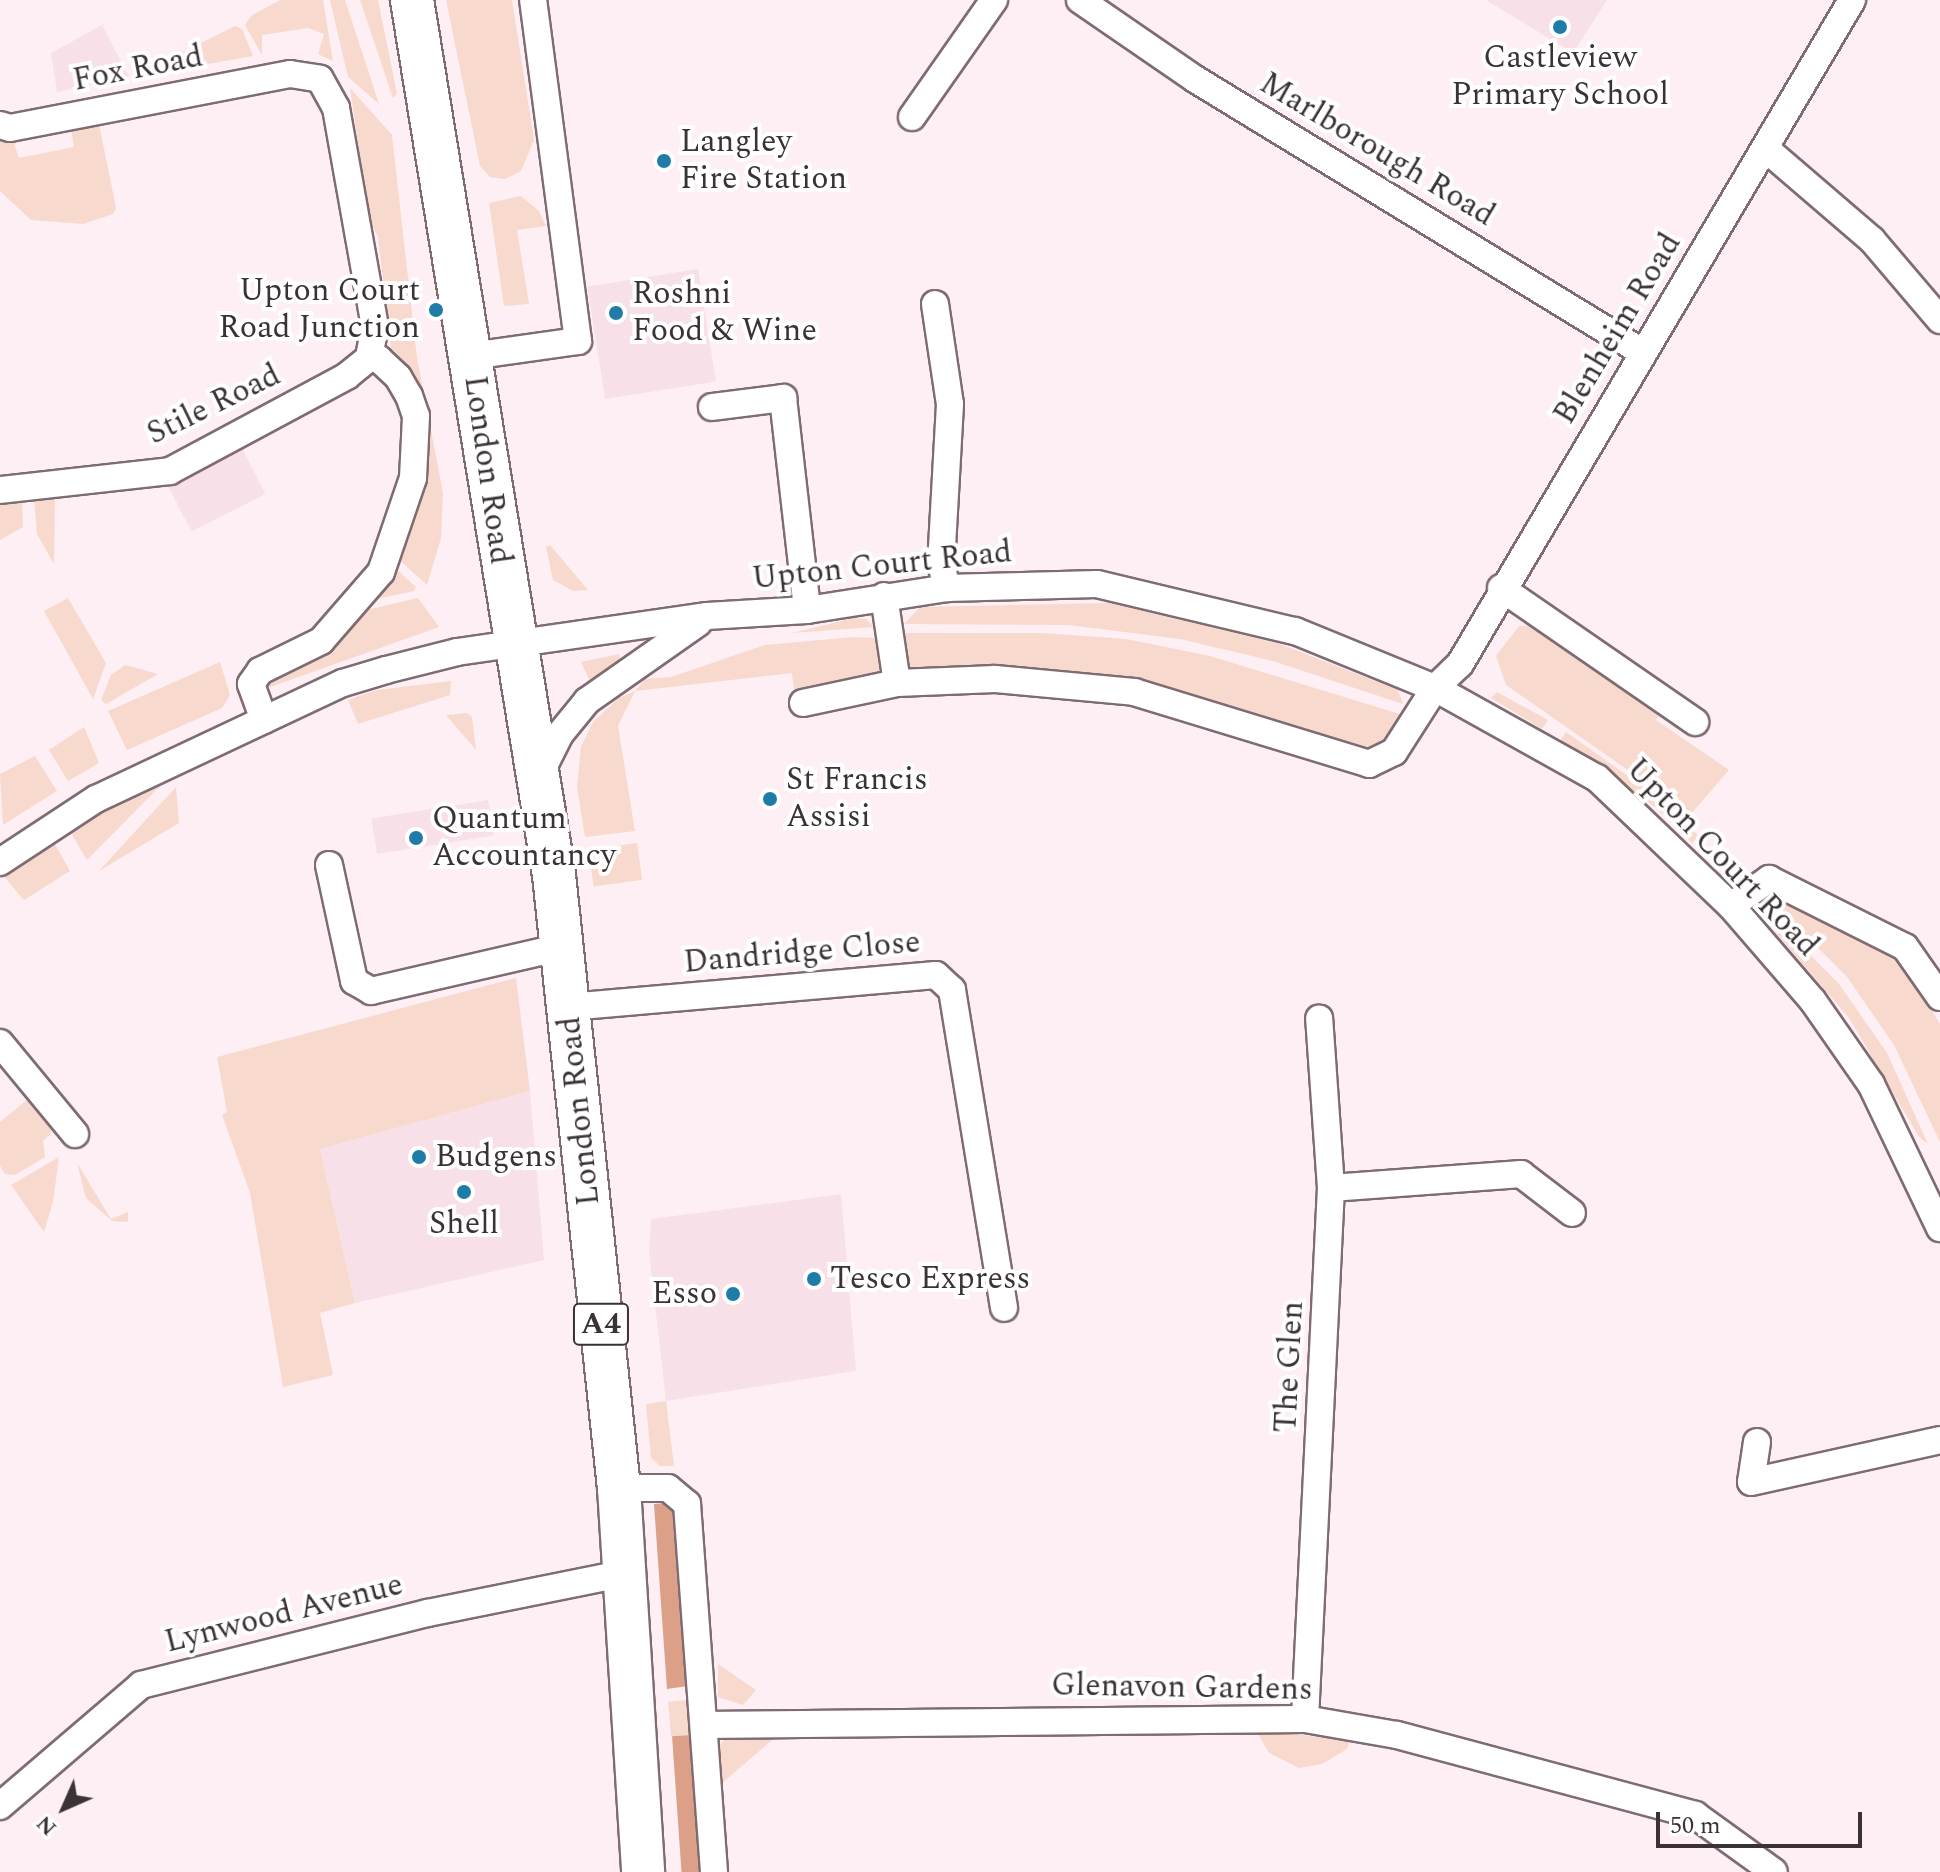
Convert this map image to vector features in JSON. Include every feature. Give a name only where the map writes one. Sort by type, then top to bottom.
[{"type":"main road","name":"London Road","points":[[412,0],[538,777],[562,947],[627,1573],[643,1872]]},
{"type":"street","name":"London Road","points":[[471,356],[578,341],[533,0]]},
{"type":"street","points":[[912,117],[994,0]]},
{"type":"street","name":"Marlborough Road","points":[[1080,0],[1195,79],[1642,352]]},
{"type":"street","name":"Blenheim Road","points":[[1435,688],[1460,664],[1501,588],[1852,0]]},
{"type":"street","name":"Fox Road","points":[[0,125],[10,128],[290,74],[320,79],[336,108],[375,326],[369,358]]},
{"type":"street","points":[[1765,148],[1872,240],[1940,320]]},
{"type":"street","points":[[935,304],[950,404],[941,563],[947,588]]},
{"type":"street","points":[[264,720],[251,684],[260,671],[321,641],[381,572],[413,478],[416,416],[409,396],[398,377],[379,359],[369,358]]},
{"type":"street","name":"Stile Road","points":[[0,490],[170,471],[347,376],[369,358]]},
{"type":"street","points":[[712,407],[783,398],[807,610]]},
{"type":"street","name":"Upton Court Road","points":[[0,862],[96,799],[264,720],[386,670],[514,643],[707,616],[807,610],[947,588],[1097,584],[1295,631],[1435,688],[1597,778],[1731,906],[1813,1001],[1871,1084],[1930,1180],[1940,1228]]},
{"type":"street","points":[[1501,588],[1695,722]]},
{"type":"street","points":[[884,596],[897,683]]},
{"type":"street","points":[[538,777],[560,734],[587,701],[707,616]]},
{"type":"street","points":[[803,703],[897,683],[995,679],[1134,692],[1369,764],[1394,752],[1435,688]]},
{"type":"street","points":[[329,865],[354,981],[371,991],[562,947]]},
{"type":"street","points":[[1731,906],[1769,879],[1905,947],[1940,997]]},
{"type":"street","name":"Dandridge Close","points":[[569,1007],[936,975],[952,990],[1004,1308]]},
{"type":"street","name":"The Glen","points":[[1305,1719],[1331,1188],[1319,1018]]},
{"type":"street","points":[[0,1043],[75,1134]]},
{"type":"street","points":[[1331,1188],[1521,1174],[1572,1213]]},
{"type":"street","points":[[1757,1442],[1751,1482],[1940,1440]]},
{"type":"street","points":[[619,1488],[668,1488],[687,1504],[714,1872]]},
{"type":"street","name":"Lynwood Avenue","points":[[0,1806],[141,1685],[428,1613],[627,1573]]},
{"type":"street","name":"Glenavon Gardens","points":[[704,1725],[1305,1719],[1397,1735],[1695,1815],[1774,1872]]},
{"type":"shaded area","points":[[280,0],[323,0],[333,61],[318,54],[324,34],[308,28],[262,35],[262,55],[245,25],[251,16]]},
{"type":"shaded area","points":[[330,0],[345,0],[379,104],[348,77]]},
{"type":"shaded area","points":[[360,0],[378,0],[397,94],[393,98]]},
{"type":"shaded area","points":[[446,0],[512,0],[534,140],[521,171],[505,179],[490,177],[480,166]]},
{"type":"shaded area","name":"Castleview Primary School","points":[[1486,0],[1607,0],[1573,53]]},
{"type":"shaded area","points":[[102,25],[129,77],[57,92],[51,53]]},
{"type":"shaded area","points":[[235,26],[242,29],[253,56],[151,74],[149,69]]},
{"type":"shaded area","points":[[350,88],[392,135],[417,358],[443,493],[441,538],[427,585],[393,554],[417,470],[393,364],[378,237],[369,218]]},
{"type":"shaded area","points":[[99,124],[116,208],[113,214],[83,224],[31,220],[0,191],[0,140],[13,140],[19,158],[74,147],[71,129]]},
{"type":"shaded area","points":[[521,196],[539,211],[546,226],[517,230],[529,304],[504,306],[489,203]]},
{"type":"shaded area","points":[[698,269],[716,382],[605,399],[587,287]]},
{"type":"shaded area","points":[[240,444],[265,494],[191,532],[166,482]]},
{"type":"shaded area","points":[[39,495],[55,498],[54,564],[37,534],[34,498]]},
{"type":"shaded area","points":[[22,501],[23,527],[0,540],[0,506]]},
{"type":"shaded area","points":[[550,545],[588,590],[573,591],[553,580],[546,547]]},
{"type":"shaded area","points":[[386,560],[416,587],[414,591],[358,603]]},
{"type":"shaded area","points":[[68,598],[106,663],[93,699],[44,611]]},
{"type":"shaded area","points":[[418,598],[439,627],[262,690],[261,666],[350,614]]},
{"type":"shaded area","points":[[1109,603],[1280,644],[1398,690],[1403,704],[1273,661],[1180,639],[1069,625],[904,624],[920,607]]},
{"type":"shaded area","points":[[854,618],[866,619],[874,627],[792,633]]},
{"type":"shaded area","points":[[1540,625],[1662,708],[1656,720],[1729,770],[1691,814],[1506,685],[1496,656],[1519,626]]},
{"type":"shaded area","points":[[900,633],[1043,633],[1126,639],[1210,656],[1403,715],[1400,730],[1378,746],[1360,749],[1270,722],[914,673],[905,665]]},
{"type":"shaded area","points":[[876,638],[881,674],[795,698],[792,673],[635,691],[645,679],[671,677],[765,645]]},
{"type":"shaded area","points":[[619,654],[621,661],[590,681],[581,662]]},
{"type":"shaded area","points":[[220,662],[230,695],[222,708],[127,750],[108,711]]},
{"type":"shaded area","points":[[125,665],[158,674],[106,704],[101,700],[111,675]]},
{"type":"shaded area","points":[[451,681],[450,695],[358,724],[348,700],[377,690]]},
{"type":"shaded area","points":[[635,691],[618,726],[635,831],[585,837],[577,787],[581,747],[593,722],[619,698]]},
{"type":"shaded area","points":[[1497,692],[1548,720],[1542,729],[1491,698]]},
{"type":"shaded area","points":[[467,713],[472,717],[476,750],[446,715]]},
{"type":"shaded area","points":[[84,727],[99,763],[68,781],[49,750]]},
{"type":"shaded area","points":[[1566,732],[1649,791],[1699,836],[1692,843],[1655,807],[1561,740]]},
{"type":"shaded area","points":[[35,756],[57,791],[3,825],[0,774]]},
{"type":"shaded area","points":[[150,778],[159,787],[87,860],[65,823]]},
{"type":"shaded area","points":[[176,787],[179,823],[99,871]]},
{"type":"shaded area","points":[[488,800],[494,836],[377,854],[371,818]]},
{"type":"shaded area","points":[[51,837],[70,871],[24,900],[0,872]]},
{"type":"shaded area","points":[[637,843],[642,880],[594,886],[588,850]]},
{"type":"shaded area","points":[[1780,889],[1878,943],[1902,962],[1940,1024],[1940,1142],[1894,1045],[1847,977],[1768,897]]},
{"type":"shaded area","points":[[1759,903],[1839,984],[1887,1053],[1928,1144],[1919,1137],[1849,1018],[1761,915]]},
{"type":"shaded area","points":[[516,978],[530,1091],[320,1149],[355,1303],[320,1313],[333,1375],[283,1387],[250,1193],[222,1115],[227,1112],[217,1057]]},
{"type":"shaded area","points":[[530,1091],[544,1260],[355,1303],[320,1149]]},
{"type":"shaded area","points":[[33,1095],[52,1132],[43,1141],[45,1157],[15,1175],[5,1174],[0,1166],[0,1122]]},
{"type":"shaded area","points":[[59,1157],[53,1202],[44,1232],[11,1185]]},
{"type":"shaded area","points":[[77,1163],[111,1219],[128,1212],[128,1222],[112,1221],[86,1198]]},
{"type":"shaded area","points":[[841,1194],[856,1371],[666,1401],[649,1251],[651,1219]]},
{"type":"shaded area","points":[[666,1401],[674,1466],[660,1466],[651,1458],[646,1404]]},
{"type":"shaded area","points":[[666,1503],[677,1519],[688,1686],[667,1689],[654,1504]]},
{"type":"shaded area","points":[[718,1664],[756,1690],[743,1705],[718,1697]]},
{"type":"shaded area","points":[[688,1700],[691,1735],[671,1737],[668,1702]]},
{"type":"shaded area","points":[[1255,1729],[1350,1741],[1347,1749],[1322,1764],[1299,1768],[1269,1753]]},
{"type":"shaded area","points":[[732,1731],[778,1735],[721,1784],[718,1747]]},
{"type":"shaded area","points":[[691,1735],[701,1872],[682,1872],[672,1736]]},
{"type":"place","name":"Castleview Primary School","points":[[1560,27]]},
{"type":"place","name":"Langley Fire Station","points":[[664,161]]},
{"type":"place","name":"Upton Court Road Junction","points":[[436,310]]},
{"type":"place","name":"Roshni Food & Wine","points":[[616,313]]},
{"type":"place","name":"St Francis Assisi","points":[[770,799]]},
{"type":"place","name":"Quantum Accountancy","points":[[416,838]]},
{"type":"place","name":"Budgens","points":[[419,1157]]},
{"type":"place","name":"Shell","points":[[464,1192]]},
{"type":"place","name":"Tesco Express","points":[[814,1279]]},
{"type":"place","name":"Esso","points":[[733,1294]]}]
